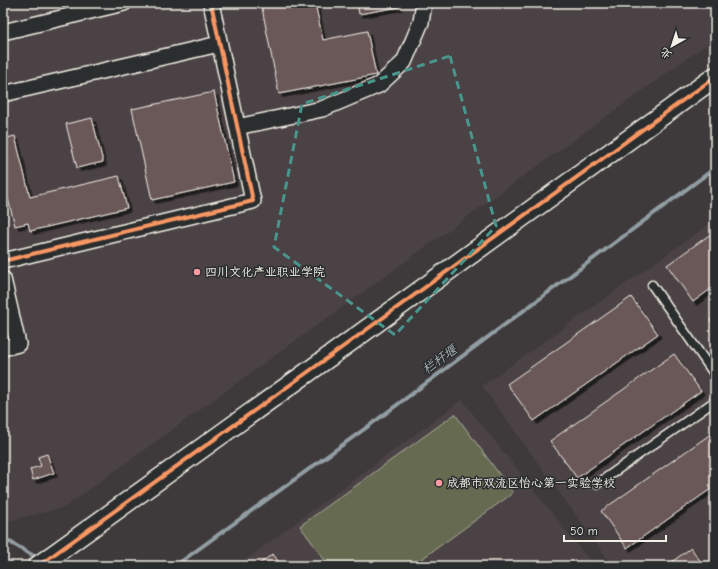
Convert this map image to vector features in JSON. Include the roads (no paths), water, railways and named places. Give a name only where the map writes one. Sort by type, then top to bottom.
[{"type":"street","points":[[3,32],[124,3]]},
{"type":"street","points":[[3,260],[253,201],[211,3]]},
{"type":"street","points":[[237,127],[322,109],[379,85],[404,62],[421,22],[424,3]]},
{"type":"street","points":[[3,94],[220,44]]},
{"type":"street","points":[[38,566],[715,78]]},
{"type":"street","points":[[3,279],[18,344],[3,348]]},
{"type":"lane","points":[[652,286],[715,375]]},
{"type":"lane","points":[[597,484],[715,401]]},
{"type":"waterway","name":"栏杆堰","points":[[175,566],[370,425],[715,168]]},
{"type":"waterway","name":"栏杆堰","points":[[3,538],[39,559]]},
{"type":"place","name":"四川文化产业职业学院","points":[[197,272]]},
{"type":"place","name":"成都市双流区怡心第一实验学校","points":[[439,483]]}]
